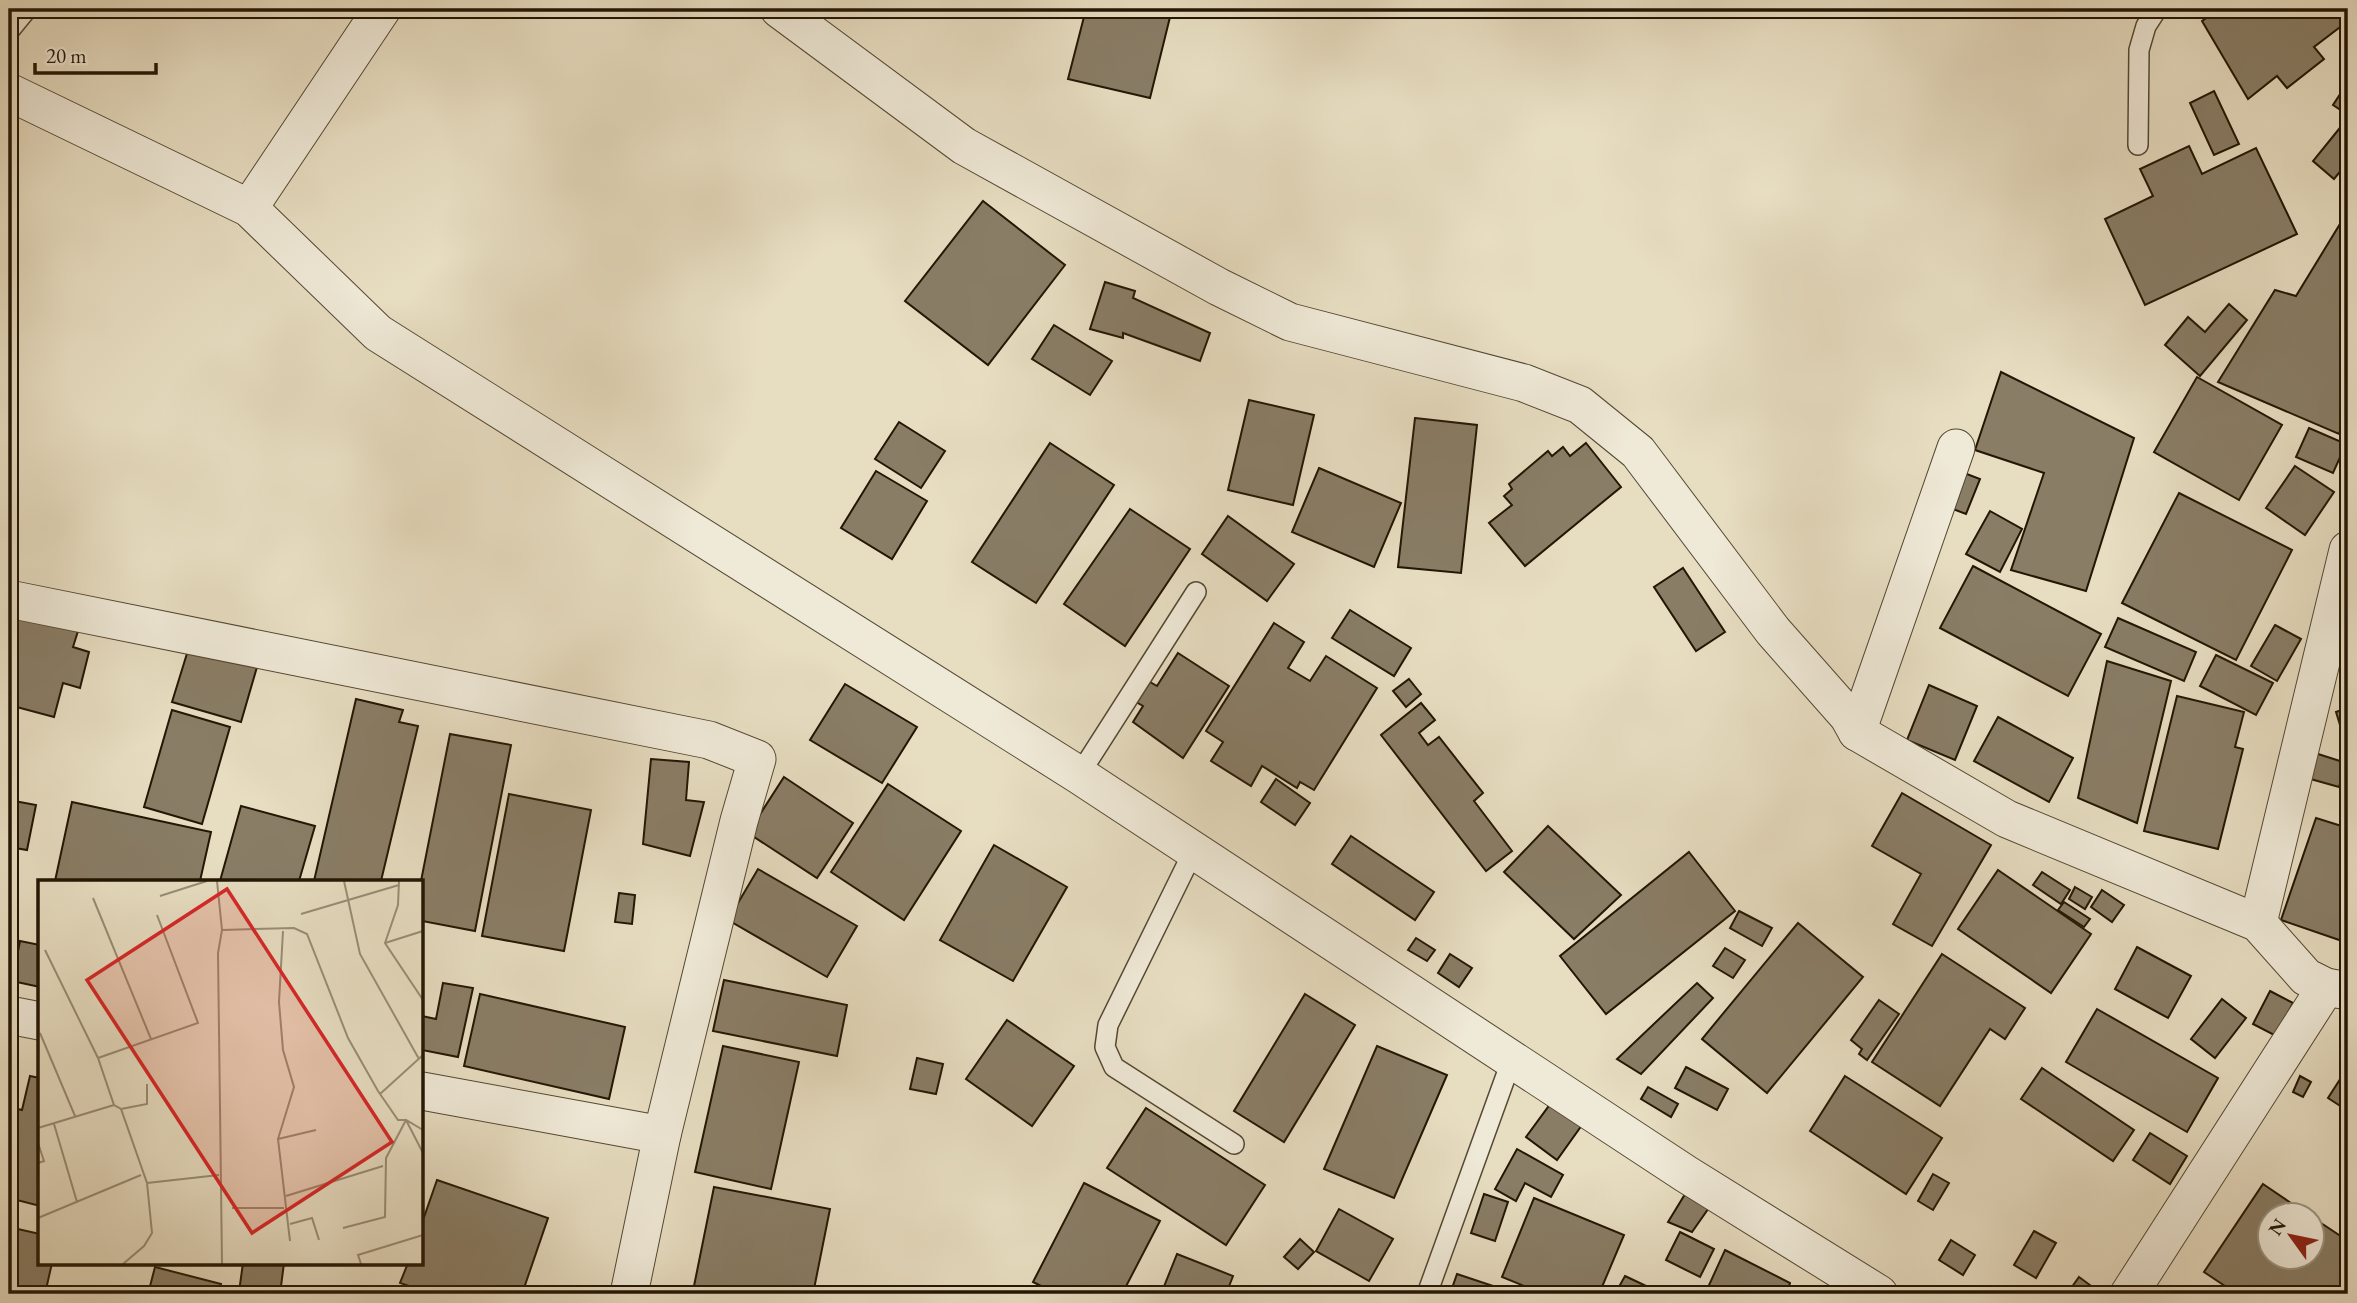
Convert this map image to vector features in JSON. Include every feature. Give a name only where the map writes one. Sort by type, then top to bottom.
[{"type":"street","points":[[249,208],[382,9]]},
{"type":"street","points":[[779,9],[964,146],[1207,280],[1290,322],[1524,383],[1580,405],[1638,452],[1773,631],[1848,716],[1857,732],[2007,819],[2258,923],[2306,977],[2337,989],[2129,1294]]},
{"type":"street","points":[[9,92],[249,208],[378,333],[1079,775],[1686,1174],[1835,1283],[1879,1294]]},
{"type":"street","points":[[1857,732],[1956,449]]},
{"type":"street","points":[[2258,923],[2348,550]]},
{"type":"street","points":[[9,599],[709,740],[757,759],[739,821],[663,1135],[629,1294]]},
{"type":"street","points":[[9,1015],[38,1021]]},
{"type":"street","points":[[424,1091],[663,1135]]},
{"type":"lane","points":[[9,31],[27,9]]},
{"type":"lane","points":[[2138,145],[2140,50],[2146,26],[2157,9]]},
{"type":"lane","points":[[1079,775],[1196,592]]},
{"type":"lane","points":[[1194,852],[1108,1025],[1105,1047],[1114,1067],[1234,1144]]},
{"type":"lane","points":[[1427,1294],[1512,1059]]},
{"type":"building","points":[[1086,9],[1172,9],[1150,98],[1068,79]]},
{"type":"building","points":[[2219,9],[2344,9],[2348,13],[2348,21],[2314,47],[2324,59],[2287,88],[2277,76],[2248,99],[2202,21]]},
{"type":"building","points":[[2348,82],[2348,115],[2333,105]]},
{"type":"building","points":[[2214,91],[2239,144],[2214,155],[2190,103]]},
{"type":"building","points":[[2339,129],[2348,136],[2348,162],[2334,179],[2313,161]]},
{"type":"building","points":[[2189,146],[2202,174],[2256,148],[2297,234],[2145,305],[2105,219],[2153,196],[2140,169]]},
{"type":"building","points":[[983,201],[1065,265],[988,365],[905,301]]},
{"type":"building","points":[[2340,224],[2348,226],[2348,406],[2339,434],[2218,382],[2275,290],[2296,296]]},
{"type":"building","points":[[1105,282],[1135,291],[1133,298],[1210,333],[1200,361],[1123,333],[1123,338],[1090,329]]},
{"type":"building","points":[[2229,304],[2247,320],[2200,376],[2165,345],[2188,317],[2205,332]]},
{"type":"building","points":[[1054,325],[1112,361],[1090,395],[1032,359]]},
{"type":"building","points":[[2001,372],[2134,438],[2086,591],[2011,570],[2044,473],[1975,450]]},
{"type":"building","points":[[2197,377],[2282,425],[2239,500],[2154,452]]},
{"type":"building","points":[[1249,400],[1314,415],[1293,505],[1228,490]]},
{"type":"building","points":[[1415,418],[1477,425],[1461,573],[1398,567]]},
{"type":"building","points":[[899,422],[945,451],[921,488],[875,459]]},
{"type":"building","points":[[2309,428],[2346,444],[2333,473],[2296,457]]},
{"type":"building","points":[[1050,443],[1114,485],[1036,603],[972,562]]},
{"type":"building","points":[[1586,443],[1621,487],[1525,566],[1489,523],[1512,505],[1504,496],[1512,489],[1509,484],[1548,451],[1552,456],[1563,447],[1570,456]]},
{"type":"building","points":[[2295,466],[2334,492],[2305,535],[2266,508]]},
{"type":"building","points":[[1319,468],[1401,503],[1374,567],[1292,532]]},
{"type":"building","points":[[876,471],[927,501],[892,559],[841,528]]},
{"type":"building","points":[[1959,471],[1980,479],[1966,514],[1945,506]]},
{"type":"building","points":[[2179,493],[2292,550],[2236,660],[2122,603]]},
{"type":"building","points":[[1130,509],[1190,549],[1125,646],[1064,604]]},
{"type":"building","points":[[1990,511],[2022,529],[2000,572],[1966,554]]},
{"type":"building","points":[[1228,516],[1294,564],[1267,601],[1202,554]]},
{"type":"building","points":[[1973,566],[2101,634],[2068,696],[1940,628]]},
{"type":"building","points":[[1683,568],[1725,632],[1696,651],[1654,587]]},
{"type":"building","points":[[1350,610],[1411,648],[1394,676],[1332,638]]},
{"type":"building","points":[[9,612],[78,631],[73,647],[89,652],[80,688],[63,683],[54,717],[9,705]]},
{"type":"building","points":[[2118,618],[2196,652],[2184,681],[2105,647]]},
{"type":"building","points":[[1274,623],[1304,642],[1288,668],[1310,681],[1326,656],[1377,688],[1314,790],[1300,782],[1297,788],[1262,766],[1251,786],[1211,761],[1223,742],[1206,731]]},
{"type":"building","points":[[2275,625],[2301,639],[2277,681],[2251,666]]},
{"type":"building","points":[[189,647],[257,667],[241,722],[172,702]]},
{"type":"building","points":[[1178,653],[1229,686],[1183,758],[1133,722],[1143,706],[1136,702],[1150,682],[1157,686]]},
{"type":"building","points":[[2216,655],[2273,683],[2256,715],[2200,686]]},
{"type":"building","points":[[2107,661],[2171,681],[2137,823],[2078,798]]},
{"type":"building","points":[[1409,679],[1421,694],[1406,707],[1393,691]]},
{"type":"building","points":[[845,684],[917,727],[882,783],[810,740]]},
{"type":"building","points":[[1929,685],[1977,706],[1955,760],[1907,740]]},
{"type":"building","points":[[2177,696],[2244,712],[2235,747],[2243,749],[2218,849],[2144,831]]},
{"type":"building","points":[[356,699],[403,710],[399,722],[418,726],[381,880],[314,880]]},
{"type":"building","points":[[1421,703],[1435,720],[1419,733],[1428,745],[1439,737],[1483,793],[1474,801],[1512,851],[1486,871],[1381,735]]},
{"type":"building","points":[[2348,708],[2348,751],[2336,712]]},
{"type":"building","points":[[172,710],[230,727],[202,824],[144,807]]},
{"type":"building","points":[[1998,717],[2073,758],[2049,802],[1974,761]]},
{"type":"building","points":[[450,734],[511,745],[475,931],[424,921],[424,880],[421,880]]},
{"type":"building","points":[[2315,753],[2346,763],[2339,787],[2307,778]]},
{"type":"building","points":[[651,759],[689,762],[686,800],[704,802],[690,856],[643,844]]},
{"type":"building","points":[[784,777],[853,823],[817,878],[748,833]]},
{"type":"building","points":[[1276,779],[1310,803],[1295,825],[1261,802]]},
{"type":"building","points":[[888,784],[961,831],[904,920],[831,872]]},
{"type":"building","points":[[1902,793],[1991,845],[1932,946],[1893,924],[1921,874],[1872,846]]},
{"type":"building","points":[[509,794],[591,810],[564,951],[482,936]]},
{"type":"building","points":[[9,800],[36,805],[27,850],[9,847]]},
{"type":"building","points":[[72,802],[211,832],[200,880],[55,880]]},
{"type":"building","points":[[241,806],[315,826],[299,880],[220,880]]},
{"type":"building","points":[[2316,818],[2348,828],[2348,943],[2281,920]]},
{"type":"building","points":[[1548,826],[1621,895],[1574,939],[1504,872]]},
{"type":"building","points":[[1351,836],[1434,892],[1415,920],[1332,864]]},
{"type":"building","points":[[994,845],[1067,887],[1013,981],[940,940]]},
{"type":"building","points":[[1689,852],[1735,911],[1606,1014],[1560,956]]},
{"type":"building","points":[[758,869],[857,926],[827,977],[728,920]]},
{"type":"building","points":[[1998,870],[2091,934],[2051,993],[1958,929]]},
{"type":"building","points":[[2042,872],[2070,890],[2061,904],[2033,885]]},
{"type":"building","points":[[2075,887],[2092,897],[2085,909],[2069,899]]},
{"type":"building","points":[[2102,890],[2124,905],[2112,922],[2091,907]]},
{"type":"building","points":[[619,893],[635,895],[632,924],[615,922]]},
{"type":"building","points":[[2064,902],[2090,919],[2084,927],[2058,910]]},
{"type":"building","points":[[1739,911],[1772,928],[1762,946],[1730,928]]},
{"type":"building","points":[[1798,923],[1863,977],[1767,1093],[1702,1039]]},
{"type":"building","points":[[1416,938],[1435,950],[1427,961],[1408,950]]},
{"type":"building","points":[[20,941],[38,945],[38,987],[12,981]]},
{"type":"building","points":[[2137,947],[2191,976],[2168,1018],[2115,989]]},
{"type":"building","points":[[1725,948],[1745,960],[1733,978],[1713,966]]},
{"type":"building","points":[[1450,954],[1472,968],[1459,987],[1438,973]]},
{"type":"building","points":[[1942,954],[2025,1008],[2005,1039],[1990,1029],[1940,1106],[1872,1062]]},
{"type":"building","points":[[724,980],[847,1005],[837,1056],[713,1031]]},
{"type":"building","points":[[443,983],[473,988],[458,1057],[424,1050],[424,1016],[436,1019]]},
{"type":"building","points":[[1697,983],[1713,998],[1641,1074],[1617,1059]]},
{"type":"building","points":[[2270,991],[2293,1003],[2276,1036],[2253,1024]]},
{"type":"building","points":[[480,994],[625,1027],[609,1099],[464,1066]]},
{"type":"building","points":[[1305,994],[1355,1025],[1284,1142],[1234,1111]]},
{"type":"building","points":[[2222,999],[2246,1018],[2215,1058],[2191,1039]]},
{"type":"building","points":[[1879,1000],[1899,1014],[1867,1060],[1859,1054],[1862,1049],[1851,1040]]},
{"type":"building","points":[[2097,1009],[2218,1078],[2187,1132],[2066,1062]]},
{"type":"building","points":[[1007,1020],[1074,1066],[1032,1126],[966,1079]]},
{"type":"building","points":[[723,1046],[799,1062],[771,1189],[695,1172]]},
{"type":"building","points":[[1377,1046],[1447,1075],[1394,1198],[1324,1169]]},
{"type":"building","points":[[917,1058],[943,1064],[936,1094],[910,1089]]},
{"type":"building","points":[[1686,1067],[1728,1089],[1717,1110],[1675,1088]]},
{"type":"building","points":[[2348,1067],[2348,1111],[2328,1098]]},
{"type":"building","points":[[2042,1068],[2134,1130],[2113,1161],[2021,1099]]},
{"type":"building","points":[[30,1076],[38,1078],[38,1205],[9,1198],[9,1107],[22,1110]]},
{"type":"building","points":[[1845,1076],[1942,1138],[1906,1194],[1810,1131]]},
{"type":"building","points":[[2300,1076],[2311,1082],[2303,1097],[2293,1092]]},
{"type":"building","points":[[1648,1087],[1678,1104],[1671,1117],[1641,1099]]},
{"type":"building","points":[[1551,1103],[1582,1125],[1557,1160],[1526,1137]]},
{"type":"building","points":[[1146,1108],[1265,1185],[1226,1245],[1107,1168]]},
{"type":"building","points":[[2150,1133],[2187,1156],[2170,1184],[2133,1160]]},
{"type":"building","points":[[1517,1149],[1563,1175],[1551,1197],[1525,1183],[1516,1201],[1495,1189]]},
{"type":"building","points":[[1933,1174],[1949,1183],[1933,1210],[1918,1201]]},
{"type":"building","points":[[437,1180],[548,1218],[522,1294],[433,1294],[400,1283],[408,1264],[424,1264],[424,1217]]},
{"type":"building","points":[[1084,1183],[1160,1221],[1122,1294],[1057,1294],[1033,1282]]},
{"type":"building","points":[[2263,1184],[2289,1202],[2256,1202],[2256,1272],[2326,1272],[2326,1226],[2348,1241],[2348,1294],[2237,1294],[2204,1272]]},
{"type":"building","points":[[1690,1186],[1713,1202],[1692,1232],[1668,1222]]},
{"type":"building","points":[[714,1187],[830,1209],[813,1294],[709,1294],[693,1291]]},
{"type":"building","points":[[1484,1194],[1508,1202],[1495,1241],[1471,1233]]},
{"type":"building","points":[[1534,1198],[1624,1235],[1599,1294],[1544,1294],[1502,1277]]},
{"type":"building","points":[[1339,1209],[1393,1239],[1369,1281],[1316,1251]]},
{"type":"building","points":[[9,1227],[38,1234],[38,1264],[52,1264],[45,1294],[9,1294]]},
{"type":"building","points":[[2034,1231],[2056,1243],[2036,1278],[2014,1265]]},
{"type":"building","points":[[1680,1232],[1714,1249],[1700,1277],[1666,1260]]},
{"type":"building","points":[[1300,1239],[1314,1252],[1298,1269],[1284,1257]]},
{"type":"building","points":[[1951,1240],[1975,1255],[1963,1275],[1939,1260]]},
{"type":"building","points":[[1725,1250],[1790,1283],[1787,1294],[1705,1294]]},
{"type":"building","points":[[1177,1254],[1233,1276],[1226,1294],[1161,1294]]},
{"type":"building","points":[[243,1264],[284,1264],[280,1294],[239,1292]]},
{"type":"building","points":[[155,1267],[221,1284],[218,1294],[148,1294]]},
{"type":"building","points":[[1457,1274],[1517,1294],[1450,1294]]},
{"type":"building","points":[[1625,1276],[1663,1294],[1615,1294]]},
{"type":"building","points":[[2079,1277],[2102,1294],[2067,1294]]}]
